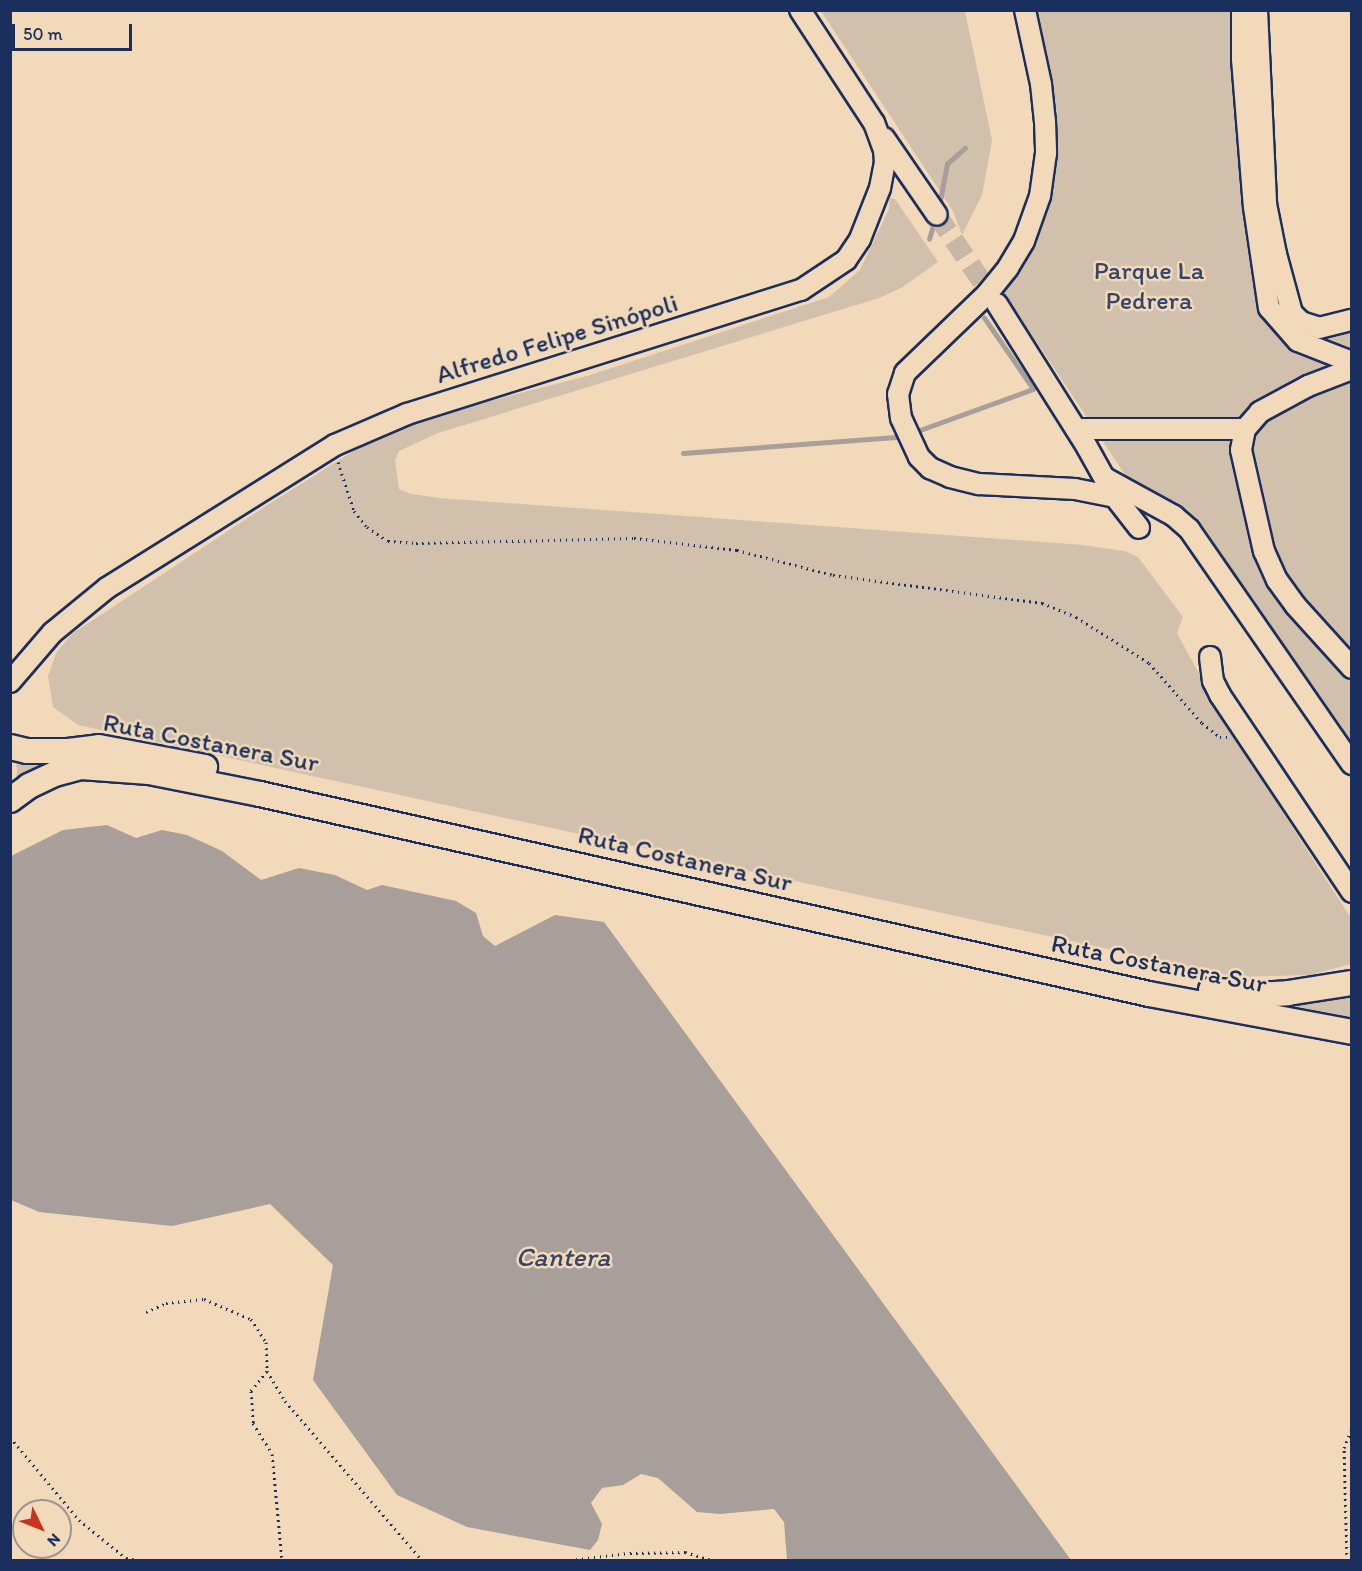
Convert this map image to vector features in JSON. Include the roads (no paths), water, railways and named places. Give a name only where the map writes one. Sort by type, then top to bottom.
[{"type":"main road","name":"Ruta Costanera Sur","points":[[10,747],[27,751],[68,751],[99,747],[162,757],[1212,990],[1254,995],[1288,993],[1352,983]]},
{"type":"main road","name":"Ruta Costanera Sur","points":[[10,800],[29,786],[56,774],[81,767],[149,772],[272,796],[1149,994],[1352,1032]]},
{"type":"street","name":"Alfredo Felipe Sinópoli","points":[[52,633],[107,588],[335,446],[407,414],[801,290],[816,283],[846,260],[860,239],[880,188],[885,163],[884,150],[874,123],[800,10]]},
{"type":"street","points":[[1025,10],[1041,84],[1045,121],[1046,153],[1040,196],[1024,241],[1008,268],[988,293],[905,373],[898,394],[901,418],[919,457],[930,468],[950,477],[979,484],[1075,489],[1115,497]]},
{"type":"street","points":[[1242,10],[1242,59],[1254,207],[1269,308],[1298,341],[1352,362]]},
{"type":"street","points":[[1257,10],[1266,204],[1276,254],[1292,313],[1301,322],[1319,328],[1352,321]]},
{"type":"street","points":[[874,123],[937,215]]},
{"type":"street","points":[[997,304],[1106,478],[1115,497],[1139,528]]},
{"type":"street","points":[[1352,369],[1308,386],[1260,412],[1245,429],[1242,450],[1264,551],[1277,580],[1295,605],[1352,668]]},
{"type":"street","points":[[1076,429],[1245,429]]},
{"type":"street","points":[[1106,478],[1164,510],[1189,529],[1352,764]]},
{"type":"street","points":[[10,682],[52,633]]},
{"type":"street","points":[[10,695],[52,633]]},
{"type":"street","points":[[1210,657],[1213,681],[1220,696],[1352,892]]},
{"type":"water","name":"Cantera","points":[[107,825],[136,838],[162,830],[187,835],[222,851],[261,880],[299,868],[335,875],[367,890],[382,885],[456,901],[476,913],[483,936],[495,946],[555,915],[604,922],[1071,1560],[787,1560],[784,1522],[774,1509],[720,1514],[697,1512],[658,1478],[641,1474],[623,1485],[602,1488],[591,1503],[602,1524],[598,1540],[590,1550],[467,1527],[397,1495],[313,1380],[333,1265],[270,1204],[172,1226],[39,1212],[11,1200],[11,856],[63,830]]},
{"type":"waterway","points":[[939,206],[947,164],[965,148]]},
{"type":"waterway","points":[[929,239],[935,219]]},
{"type":"waterway","points":[[920,430],[1033,389],[984,318]]},
{"type":"waterway","points":[[683,453],[895,437]]},
{"type":"tunnel","points":[[937,215],[997,304]]},
{"type":"park label","name":"Parque La Pedrera","points":[[1149,286]]}]
